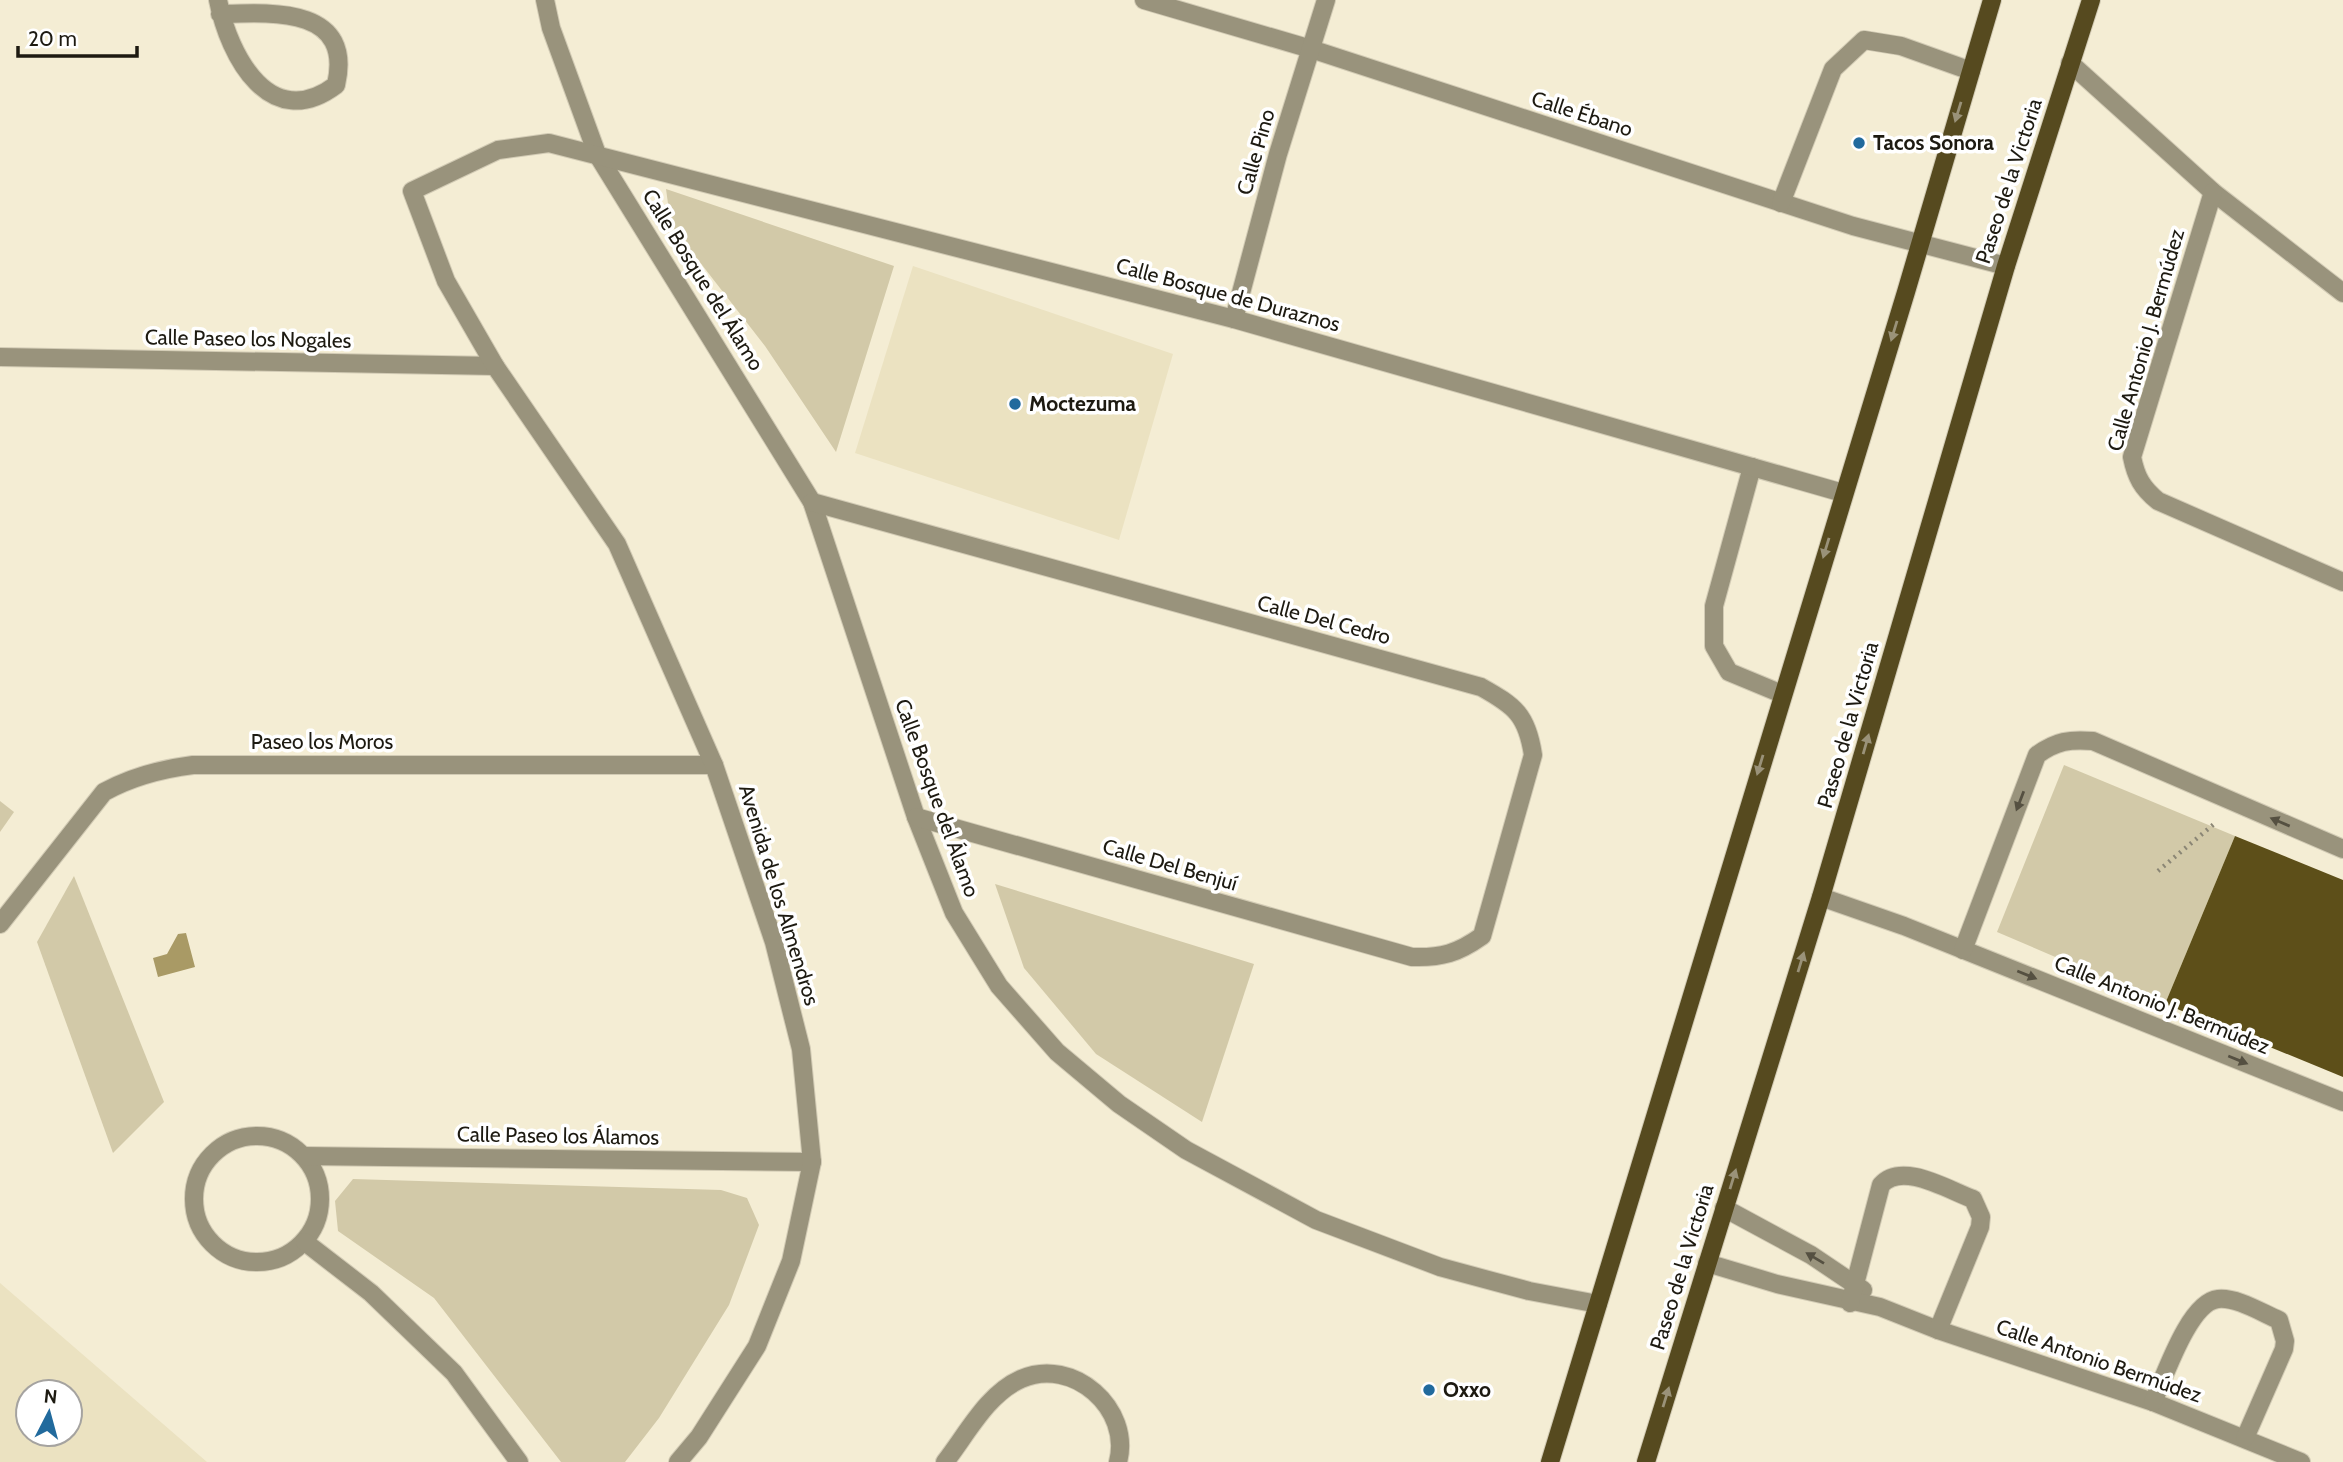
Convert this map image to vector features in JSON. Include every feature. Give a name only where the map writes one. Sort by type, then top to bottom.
[{"type":"main road","points":[[1550,1462],[1992,0]]},
{"type":"main road","name":"Paseo de la Victoria","points":[[1646,1462],[1822,897],[2006,266],[2091,0]]},
{"type":"street","name":"Calle Bosque del Álamo","points":[[545,0],[551,28],[597,154],[812,502],[916,817],[954,913],[999,986],[1057,1052],[1119,1104],[1186,1150],[1316,1220],[1440,1267],[1530,1291],[1598,1304]]},
{"type":"street","name":"Calle Ébano","points":[[1144,0],[1311,49],[1853,226],[2006,266]]},
{"type":"street","name":"Calle Pino","points":[[1234,319],[1278,154],[1326,0]]},
{"type":"street","points":[[219,7],[266,12],[315,22],[334,40],[340,58],[336,85],[322,96],[302,102],[275,98],[256,84],[243,65],[219,7]]},
{"type":"street","points":[[1781,203],[1833,69],[1864,40],[1901,46],[1971,71]]},
{"type":"street","points":[[2070,63],[2213,192],[2343,293]]},
{"type":"street","name":"Calle Bosque de Duraznos","points":[[498,150],[549,143],[597,154],[1234,319],[1843,493]]},
{"type":"street","name":"Avenida de los Almendros","points":[[498,150],[412,191],[446,281],[495,366],[617,544],[714,765],[774,942],[801,1049],[812,1163],[791,1261],[757,1346],[699,1437],[678,1462]]},
{"type":"street","name":"Calle Antonio J. Bermúdez","points":[[2213,192],[2132,457],[2136,475],[2144,489],[2158,501],[2343,582]]},
{"type":"street","name":"Calle Paseo los Nogales","points":[[0,357],[495,366]]},
{"type":"street","points":[[1752,467],[1714,606],[1714,646],[1729,673],[1782,694]]},
{"type":"street","name":"Calle Del Cedro","points":[[812,502],[1481,687],[1514,706],[1530,731],[1533,755],[1482,936],[1460,952],[1440,958],[1412,957]]},
{"type":"street","points":[[1964,950],[2037,755],[2052,744],[2069,739],[2093,741],[2343,849]]},
{"type":"street","name":"Paseo los Moros","points":[[0,924],[104,792],[127,779],[156,770],[193,765],[714,765]]},
{"type":"street","name":"Calle Del Benjuí","points":[[916,817],[1412,957]]},
{"type":"street","name":"Calle Antonio J. Bermúdez","points":[[1822,897],[1964,950],[2343,1102]]},
{"type":"street","points":[[265,1136],[286,1143],[304,1156],[315,1171],[320,1189],[320,1208],[315,1226],[305,1242],[288,1255],[267,1262],[245,1262],[225,1254],[203,1230],[193,1200],[197,1178],[207,1160],[223,1145],[244,1137],[265,1136]]},
{"type":"street","name":"Calle Paseo los Álamos","points":[[304,1156],[812,1163]]},
{"type":"street","points":[[1850,1303],[1881,1185],[1886,1179],[1905,1173],[1973,1199],[1981,1217],[1980,1227],[1938,1330]]},
{"type":"street","name":"Calle Antonio Bermúdez","points":[[1724,1208],[1856,1283],[1880,1307]]},
{"type":"street","points":[[305,1242],[371,1293],[454,1373],[519,1462]]},
{"type":"street","name":"Calle Antonio Bermúdez","points":[[1707,1263],[1850,1303],[1880,1307],[1938,1330],[2153,1402],[2301,1462]]},
{"type":"street","points":[[2153,1402],[2195,1311],[2217,1299],[2255,1310],[2280,1320],[2285,1341],[2245,1438]]},
{"type":"street","points":[[945,1462],[996,1395],[1022,1379],[1042,1374],[1061,1375],[1090,1387],[1107,1404],[1117,1423],[1121,1449],[1118,1462]]},
{"type":"path","points":[[2158,871],[2238,804]]},
{"type":"shaded area","points":[[666,189],[894,266],[836,452],[765,346],[671,225]]},
{"type":"shaded area","name":"Moctezuma","points":[[913,266],[1173,354],[1119,540],[855,453]]},
{"type":"shaded area","points":[[2064,765],[2235,836],[2165,1004],[1997,932]]},
{"type":"shaded area","points":[[0,801],[14,812],[0,832]]},
{"type":"shaded area","points":[[74,876],[164,1102],[113,1153],[37,942]]},
{"type":"shaded area","points":[[995,884],[1254,964],[1202,1122],[1096,1054],[1024,968]]},
{"type":"shaded area","points":[[186,933],[195,967],[158,977],[153,958],[167,954],[178,934]]},
{"type":"shaded area","points":[[353,1179],[721,1190],[747,1198],[759,1225],[729,1305],[659,1418],[625,1462],[561,1462],[434,1298],[338,1231],[335,1201]]},
{"type":"shaded area","points":[[0,1283],[207,1462],[0,1462]]},
{"type":"building","points":[[2235,836],[2343,880],[2343,1077],[2165,1004]]},
{"type":"place","name":"Tacos Sonora","points":[[1859,143]]},
{"type":"place","name":"Moctezuma","points":[[1015,404]]},
{"type":"place","name":"Oxxo","points":[[1429,1390]]}]
